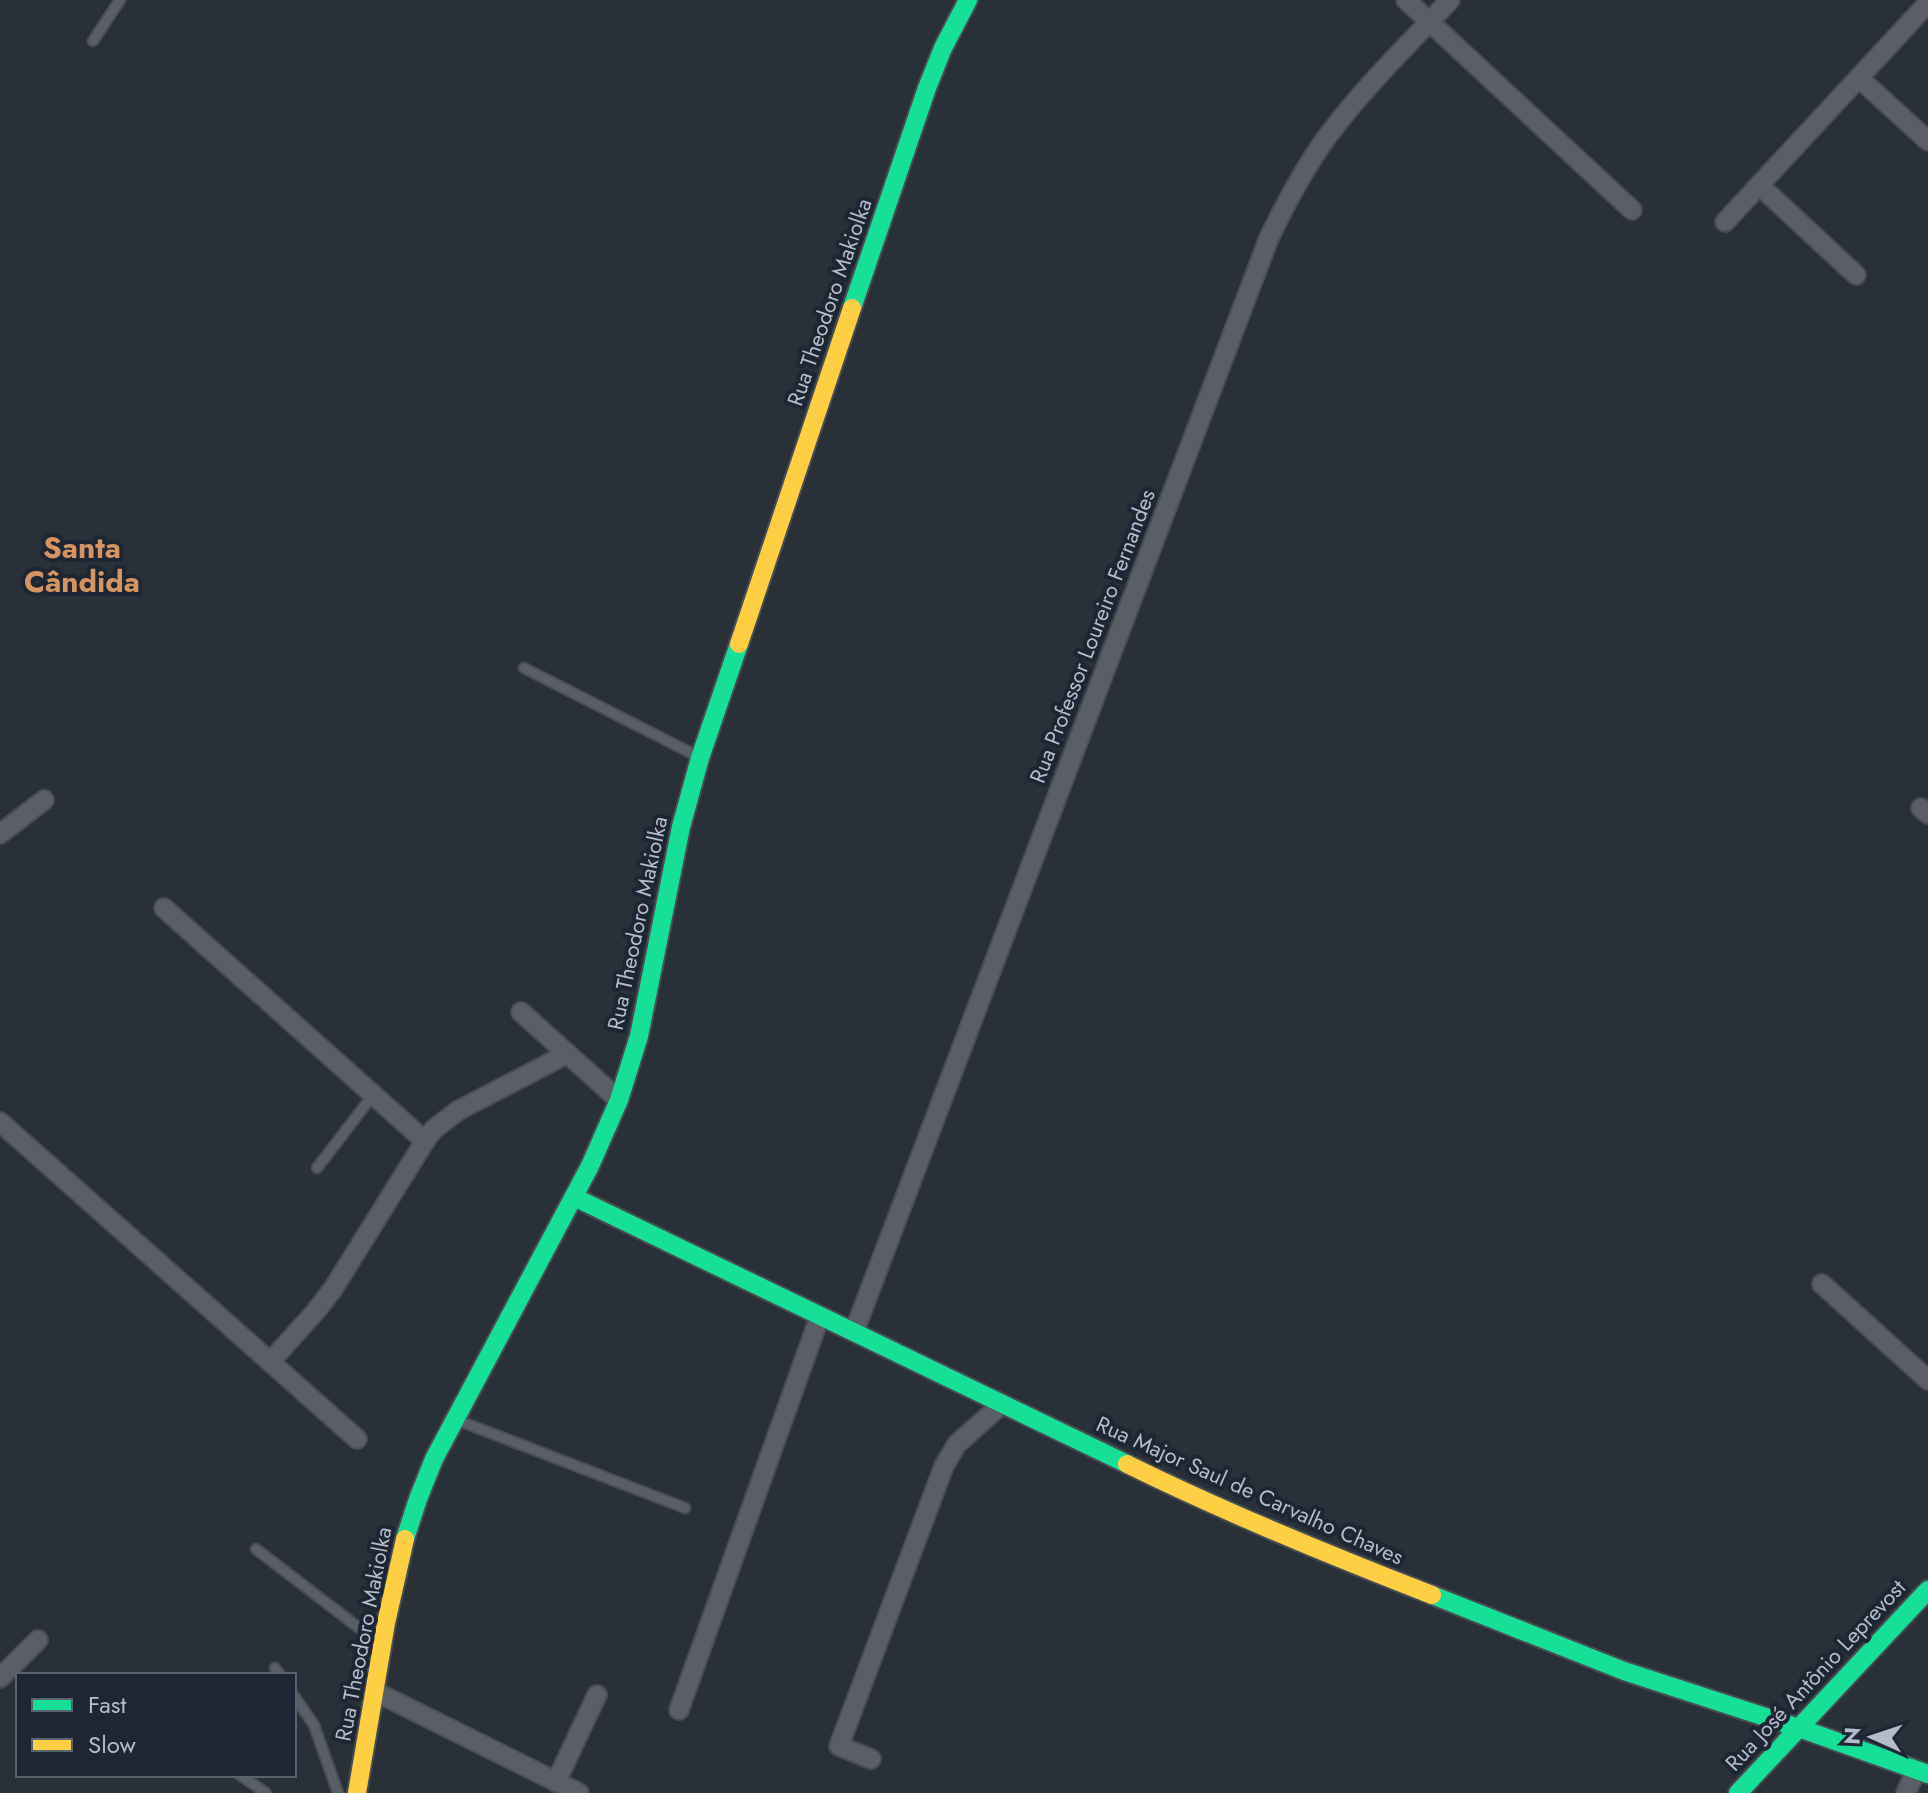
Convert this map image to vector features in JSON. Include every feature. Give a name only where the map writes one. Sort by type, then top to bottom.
[{"type":"main road","name":"Rua Theodoro Makiolka","points":[[943,48],[949,0]]},
{"type":"main road","name":"Rua Theodoro Makiolka","points":[[357,1793],[393,1588],[410,1518],[454,1419],[574,1197],[619,1100],[639,1036],[681,827],[700,758],[914,127],[943,48],[968,0]]},
{"type":"main road","name":"Rua Major Saul de Carvalho Chaves","points":[[574,1197],[1196,1498],[1323,1552],[1624,1671],[1922,1772]]},
{"type":"main road","name":"Rua José Antônio Leprevost","points":[[1738,1793],[1928,1590]]},
{"type":"street","points":[[1406,0],[1632,210]]},
{"type":"street","name":"Rua Professor Loureiro Fernandes","points":[[854,1332],[1269,238],[1283,208],[1326,137],[1349,108],[1450,0]]},
{"type":"street","points":[[1725,222],[1928,3]]},
{"type":"street","points":[[1859,78],[1928,141]]},
{"type":"street","points":[[1759,185],[1856,275]]},
{"type":"street","points":[[0,834],[44,800]]},
{"type":"street","points":[[164,908],[425,1141]]},
{"type":"street","points":[[521,1012],[619,1100]]},
{"type":"street","points":[[270,1362],[333,1289],[434,1129],[459,1110],[567,1054]]},
{"type":"street","points":[[0,1122],[357,1439]]},
{"type":"street","points":[[1822,1284],[1928,1380]]},
{"type":"street","points":[[679,1710],[820,1316]]},
{"type":"street","points":[[871,1759],[839,1746],[944,1466],[957,1444],[1002,1404]]},
{"type":"street","points":[[0,1678],[38,1640]]},
{"type":"street","points":[[376,1692],[579,1793]]},
{"type":"street","points":[[556,1782],[597,1695]]},
{"type":"street","points":[[1906,1793],[1922,1772]]},
{"type":"lane","points":[[93,41],[120,0]]},
{"type":"lane","points":[[524,668],[700,758]]},
{"type":"lane","points":[[317,1168],[373,1095]]},
{"type":"lane","points":[[454,1419],[685,1508]]},
{"type":"lane","points":[[256,1549],[383,1647]]},
{"type":"lane","points":[[296,1699],[314,1725],[338,1793]]},
{"type":"lane","points":[[243,1777],[266,1793]]},
{"type":"traffic: fast","points":[[852,308],[927,88],[968,0]]},
{"type":"traffic: fast","points":[[405,1539],[434,1459],[590,1166],[619,1100],[639,1036],[681,827],[700,758],[739,644]]},
{"type":"traffic: fast","points":[[574,1197],[1127,1464]]},
{"type":"traffic: fast","points":[[1738,1793],[1928,1590]]},
{"type":"traffic: fast","points":[[1432,1595],[1624,1671],[1928,1774]]},
{"type":"traffic: slow","points":[[739,644],[852,308]]},
{"type":"traffic: slow","points":[[1127,1464],[1278,1533],[1432,1595]]},
{"type":"traffic: slow","points":[[357,1793],[386,1623],[405,1539]]},
{"type":"district","name":"Santa Cândida","points":[[82,565]]}]
